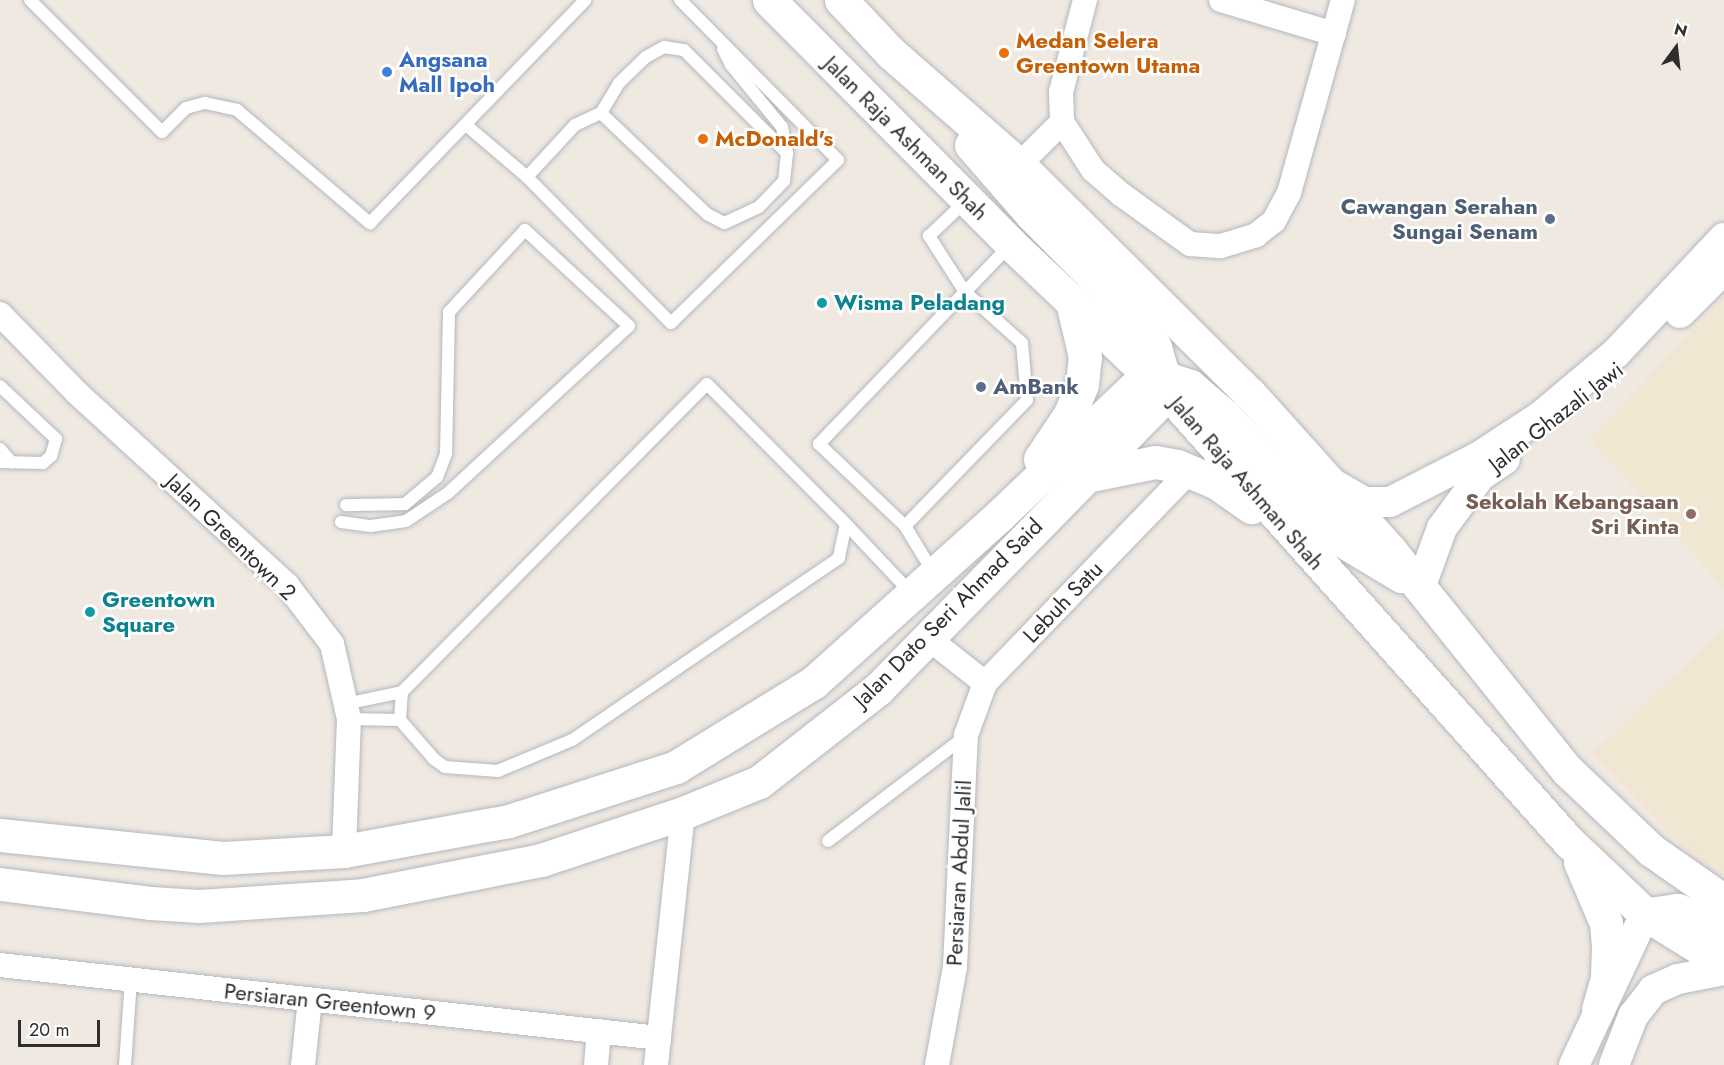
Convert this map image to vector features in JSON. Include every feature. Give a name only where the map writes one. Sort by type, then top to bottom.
[{"type":"main road","name":"Jalan Raja Ashman Shah","points":[[769,0],[1011,244],[1160,381],[1293,536],[1568,841],[1645,914],[1724,963]]},
{"type":"main road","points":[[841,0],[891,53],[1032,215],[1144,328],[1160,381],[1190,386],[1225,416],[1338,538],[1419,588]]},
{"type":"main road","points":[[891,53],[1019,165],[1250,394],[1335,485],[1568,771],[1651,850],[1724,900]]},
{"type":"main road","points":[[999,516],[1070,414],[1082,384],[1085,357],[1072,302]]},
{"type":"main road","name":"Jalan Dato Seri Ahmad Said","points":[[0,884],[150,903],[199,906],[363,895],[541,860],[683,813],[759,782],[878,689],[1086,476],[1160,381]]},
{"type":"main road","name":"Jalan Dato Seri Ahmad Said","points":[[0,835],[223,858],[344,851],[509,821],[676,766],[814,682],[999,516],[1160,381]]},
{"type":"main road","points":[[1086,476],[1155,462],[1191,470],[1217,483],[1293,536]]},
{"type":"main road","points":[[1568,841],[1586,870],[1605,923],[1607,978],[1598,1009]]},
{"type":"main road","points":[[1645,914],[1678,910],[1724,932]]},
{"type":"street","points":[[1085,0],[1061,92],[1062,122],[1093,170],[1190,244],[1221,246],[1247,238],[1274,221],[1289,193],[1343,0]]},
{"type":"street","points":[[1221,0],[1334,34]]},
{"type":"street","points":[[1019,165],[1062,122]]},
{"type":"street","points":[[1335,485],[1365,502],[1390,502],[1480,456],[1541,416],[1616,352],[1724,238]]},
{"type":"street","name":"Jalan Ghazali Jawi","points":[[1419,588],[1442,528],[1480,476],[1603,385],[1724,269]]},
{"type":"street","name":"Jalan Greentown 2","points":[[0,314],[77,393],[287,585],[332,644],[347,711],[344,851]]},
{"type":"street","name":"Lebuh Satu","points":[[985,683],[1191,470]]},
{"type":"street","points":[[928,638],[985,683]]},
{"type":"street","name":"Persiaran Abdul Jalil","points":[[937,1065],[955,967],[966,735],[985,683]]},
{"type":"street","points":[[656,1065],[683,813]]},
{"type":"street","points":[[1574,1065],[1598,1009],[1645,914]]},
{"type":"street","name":"Persiaran Greentown 9","points":[[0,964],[659,1038]]},
{"type":"street","points":[[1614,1065],[1633,1016],[1653,990],[1678,979],[1724,970]]},
{"type":"street","points":[[303,1065],[310,1000]]},
{"type":"street","points":[[596,1065],[599,1031]]},
{"type":"lane","points":[[30,0],[162,132],[186,108],[205,103],[237,110],[370,223],[585,0]]},
{"type":"lane","points":[[466,125],[527,177],[671,323],[838,160],[680,0]]},
{"type":"lane","points":[[601,113],[707,214],[724,223],[759,207],[784,181],[787,153],[782,127],[731,65],[720,42]]},
{"type":"lane","points":[[527,177],[575,125],[601,113],[619,83],[646,57],[664,47],[684,50],[787,153]]},
{"type":"lane","points":[[904,526],[1027,400],[1022,343],[965,292],[929,236],[968,200]]},
{"type":"lane","points":[[341,522],[371,526],[406,521],[448,494],[629,326],[525,230],[449,312],[446,454],[437,477],[405,504],[346,505]]},
{"type":"lane","points":[[924,584],[904,526],[819,444],[1011,244]]},
{"type":"lane","points":[[347,711],[402,692],[707,384],[846,524],[924,584]]},
{"type":"lane","points":[[0,387],[56,439],[51,456],[43,463],[6,462],[0,448]]},
{"type":"lane","points":[[347,711],[400,720],[434,759],[445,767],[498,771],[572,740],[839,558],[846,524]]},
{"type":"lane","points":[[400,720],[402,692]]},
{"type":"lane","points":[[828,841],[966,735]]},
{"type":"lane","points":[[125,1065],[131,980]]},
{"type":"shaded area","name":"Sekolah Kebangsaan Sri Kinta","points":[[1724,297],[1724,588],[1590,439]]},
{"type":"shaded area","points":[[1724,629],[1724,876],[1699,862],[1592,753]]},
{"type":"place","name":"Medan Selera Greentown Utama","points":[[1004,53]]},
{"type":"place","name":"Angsana Mall Ipoh","points":[[387,72]]},
{"type":"place","name":"McDonald's","points":[[703,139]]},
{"type":"place","name":"Cawangan Serahan Sungai Senam","points":[[1550,219]]},
{"type":"place","name":"Wisma Peladang","points":[[822,303]]},
{"type":"place","name":"AmBank","points":[[981,387]]},
{"type":"place","name":"Sekolah Kebangsaan Sri Kinta","points":[[1691,514]]},
{"type":"place","name":"Greentown Square","points":[[90,612]]}]
